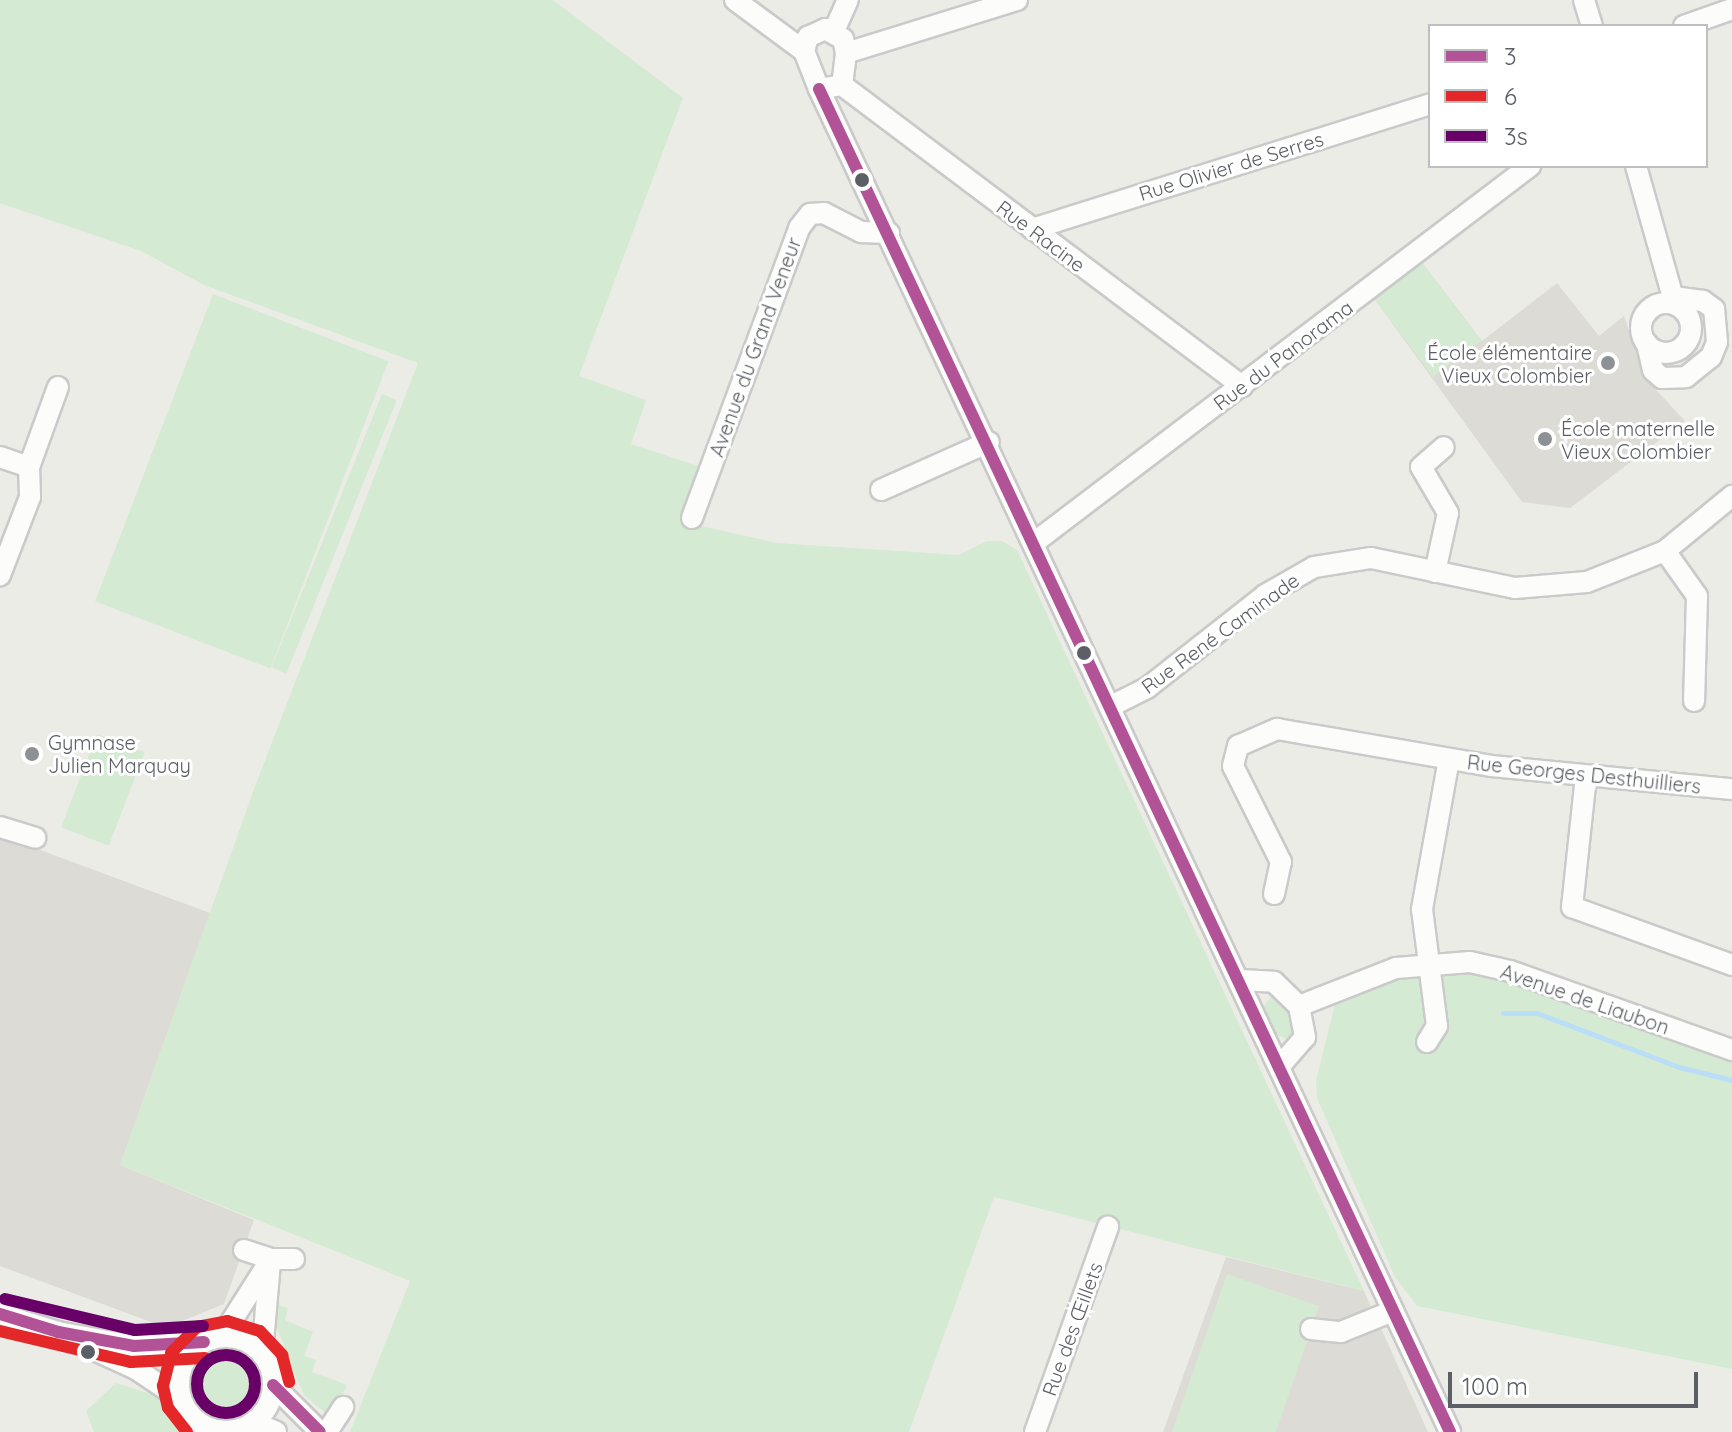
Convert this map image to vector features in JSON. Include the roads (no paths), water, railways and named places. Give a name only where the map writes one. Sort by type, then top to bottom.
[{"type":"street","points":[[735,0],[804,51],[833,87],[843,137],[989,442],[1450,1432]]},
{"type":"street","points":[[834,31],[848,0]]},
{"type":"street","points":[[846,53],[1017,0]]},
{"type":"street","points":[[1584,0],[1591,24]]},
{"type":"street","points":[[1690,24],[1732,10]]},
{"type":"street","points":[[1708,29],[1732,10]]},
{"type":"street","points":[[804,51],[815,32],[834,31]]},
{"type":"street","points":[[833,87],[846,53],[834,31]]},
{"type":"street","name":"Rue Racine","points":[[833,87],[1032,229],[1242,386]]},
{"type":"street","name":"Rue Olivier de Serres","points":[[1032,229],[1428,105]]},
{"type":"street","name":"Rue du Panorama","points":[[1035,542],[1527,168]]},
{"type":"street","points":[[1637,168],[1674,301],[1690,322],[1683,345],[1661,352],[1647,344]]},
{"type":"street","name":"Avenue du Grand Veneur","points":[[692,518],[799,228],[810,214],[824,213],[861,232],[889,233]]},
{"type":"street","points":[[1674,301],[1703,301],[1714,309],[1717,342],[1711,357],[1686,377],[1662,378],[1653,370],[1641,329],[1645,313],[1659,304],[1674,301]]},
{"type":"street","points":[[0,575],[30,497],[29,467],[58,387]]},
{"type":"street","points":[[881,490],[989,442]]},
{"type":"street","points":[[1435,572],[1448,513],[1421,467],[1444,447]]},
{"type":"street","points":[[0,457],[29,467]]},
{"type":"street","name":"Rue René Caminade","points":[[1111,706],[1157,682],[1265,595],[1314,567],[1371,558],[1488,584],[1543,589],[1609,577],[1665,551],[1732,496]]},
{"type":"street","points":[[1665,551],[1697,596],[1694,701]]},
{"type":"street","points":[[1274,894],[1281,862],[1233,766],[1238,746],[1282,728],[1449,759]]},
{"type":"street","name":"Rue Georges Desthuilliers","points":[[1427,1042],[1437,1026],[1423,903],[1449,759],[1586,776],[1732,789]]},
{"type":"street","points":[[1586,776],[1572,907],[1732,965]]},
{"type":"street","points":[[0,827],[35,838]]},
{"type":"street","name":"Avenue de Liaubon","points":[[1299,1006],[1396,968],[1428,962],[1470,962],[1510,971],[1732,1050]]},
{"type":"street","points":[[1240,980],[1274,982],[1299,1006],[1305,1037],[1280,1066]]},
{"type":"street","name":"Rue des Œillets","points":[[1035,1432],[1108,1227]]},
{"type":"street","points":[[244,1250],[271,1259],[294,1259]]},
{"type":"street","points":[[189,1415],[180,1373],[208,1340],[229,1325],[271,1259]]},
{"type":"street","points":[[271,1259],[262,1354],[273,1385],[320,1432]]},
{"type":"street","points":[[1311,1329],[1341,1332],[1393,1311]]},
{"type":"street","points":[[0,1314],[58,1332],[155,1348],[240,1339],[262,1354]]},
{"type":"street","points":[[58,1332],[136,1369],[189,1415],[214,1429],[245,1427],[276,1432]]},
{"type":"street","points":[[245,1427],[270,1399],[273,1385]]},
{"type":"street","points":[[327,1432],[343,1407]]},
{"type":"waterway","points":[[1503,1013],[1537,1013],[1679,1067],[1732,1080]]},
{"type":"place","name":"École élémentaire Vieux Colombier","points":[[1608,363]]},
{"type":"place","name":"École maternelle Vieux Colombier","points":[[1545,439]]},
{"type":"place","name":"Gymnase Julien Marquay","points":[[32,754]]}]
